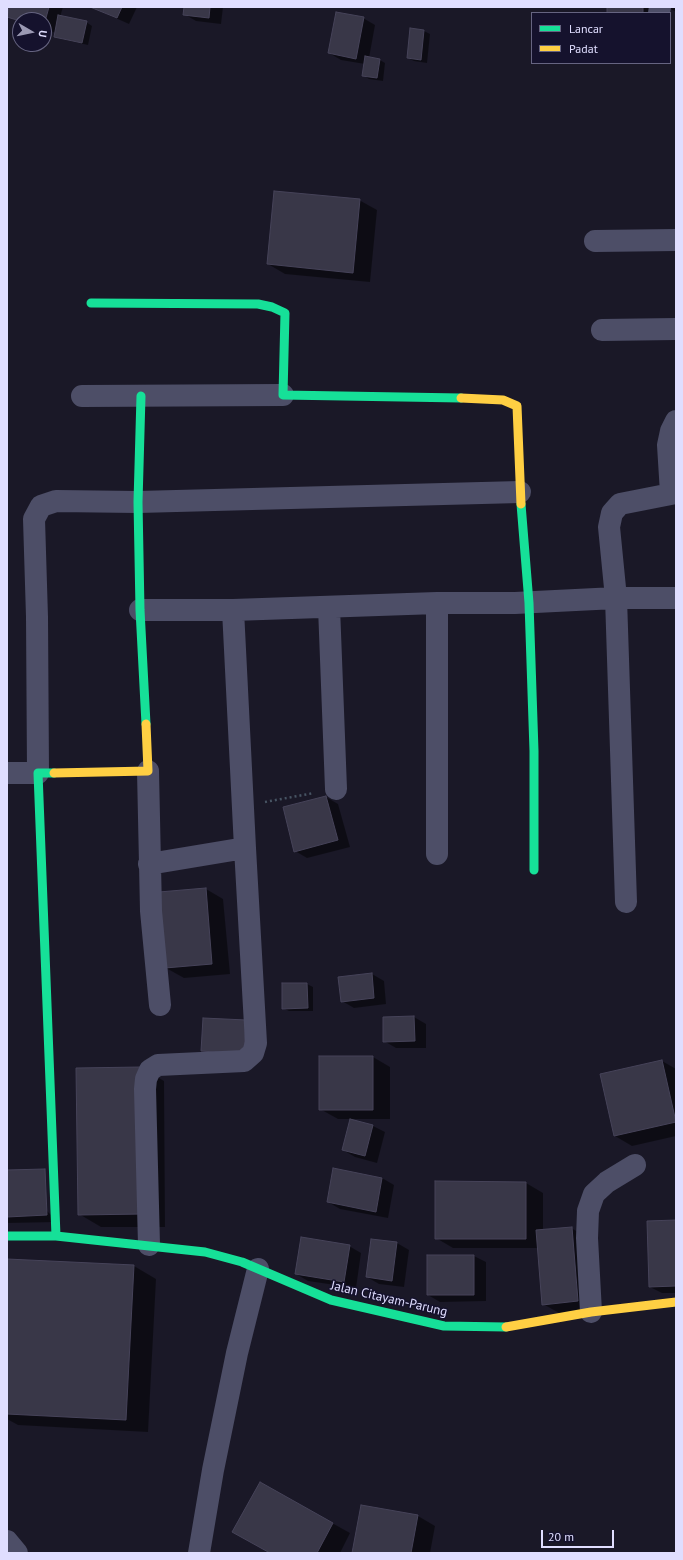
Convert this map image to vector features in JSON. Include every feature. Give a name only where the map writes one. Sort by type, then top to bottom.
[{"type":"street","points":[[595,241],[676,240]]},
{"type":"street","points":[[91,303],[258,304],[272,307],[285,313],[283,395]]},
{"type":"street","points":[[602,330],[676,329]]},
{"type":"street","points":[[82,396],[283,395],[503,400],[517,406],[520,492],[529,603],[534,751],[534,870]]},
{"type":"street","points":[[141,396],[138,502],[140,610],[148,771],[151,911],[160,1005]]},
{"type":"street","points":[[626,902],[616,598],[609,527],[612,513],[620,504],[673,493],[668,445],[671,431],[676,421]]},
{"type":"street","points":[[56,1236],[38,773],[37,617],[34,519],[41,506],[56,501],[138,502],[520,492]]},
{"type":"street","points":[[140,610],[233,610],[437,603],[529,603],[616,598],[676,598]]},
{"type":"street","points":[[437,603],[437,854]]},
{"type":"street","points":[[329,607],[336,789]]},
{"type":"street","points":[[149,1245],[145,1089],[146,1078],[150,1070],[158,1065],[244,1061],[253,1053],[256,1043],[233,610]]},
{"type":"street","points":[[7,773],[148,771]]},
{"type":"street","points":[[150,864],[245,848]]},
{"type":"street","points":[[591,1312],[587,1238],[588,1211],[594,1194],[606,1182],[635,1165]]},
{"type":"street","name":"Jalan Citayam-Parung","points":[[7,1236],[56,1236],[205,1252],[258,1269],[332,1300],[444,1326],[489,1328],[515,1327],[591,1312],[676,1302]]},
{"type":"street","points":[[199,1553],[213,1470],[237,1353],[258,1269]]},
{"type":"street","points":[[7,1541],[17,1553]]},
{"type":"path","points":[[243,806],[336,789]]},
{"type":"building","points":[[9,7],[49,7],[48,12],[12,12],[12,19],[7,17]]},
{"type":"building","points":[[90,7],[122,7],[117,18]]},
{"type":"building","points":[[184,7],[210,7],[209,18],[183,15]]},
{"type":"building","points":[[607,7],[643,7],[643,12],[607,12]]},
{"type":"building","points":[[336,12],[364,17],[356,59],[328,53]]},
{"type":"building","points":[[58,15],[87,21],[82,43],[54,37]]},
{"type":"building","points":[[410,28],[424,30],[421,60],[407,58]]},
{"type":"building","points":[[365,56],[380,59],[377,78],[362,76]]},
{"type":"building","points":[[274,191],[360,199],[353,273],[267,264]]},
{"type":"building","points":[[326,796],[338,840],[294,852],[283,807]]},
{"type":"building","points":[[206,888],[212,964],[165,968],[159,892]]},
{"type":"building","points":[[372,973],[374,998],[341,1002],[338,977]]},
{"type":"building","points":[[282,983],[307,983],[308,1008],[282,1009]]},
{"type":"building","points":[[414,1016],[415,1041],[383,1042],[383,1017]]},
{"type":"building","points":[[203,1018],[246,1020],[244,1054],[201,1051]]},
{"type":"building","points":[[319,1056],[373,1056],[373,1110],[319,1110]]},
{"type":"building","points":[[662,1060],[676,1122],[614,1136],[600,1074]]},
{"type":"building","points":[[142,1067],[143,1214],[78,1215],[76,1068]]},
{"type":"building","points":[[350,1119],[373,1125],[365,1156],[342,1150]]},
{"type":"building","points":[[333,1168],[382,1178],[376,1212],[327,1202]]},
{"type":"building","points":[[45,1169],[47,1215],[7,1217],[7,1170]]},
{"type":"building","points":[[435,1181],[526,1182],[526,1239],[435,1239]]},
{"type":"building","points":[[676,1220],[676,1286],[649,1287],[647,1221]]},
{"type":"building","points":[[572,1227],[578,1301],[542,1305],[536,1230]]},
{"type":"building","points":[[301,1237],[350,1245],[344,1282],[295,1274]]},
{"type":"building","points":[[371,1239],[397,1242],[392,1281],[366,1277]]},
{"type":"building","points":[[427,1255],[474,1255],[474,1295],[427,1295]]},
{"type":"building","points":[[7,1259],[134,1265],[126,1420],[7,1414]]},
{"type":"building","points":[[260,1482],[333,1523],[317,1553],[270,1553],[232,1532]]},
{"type":"building","points":[[361,1505],[418,1515],[411,1553],[352,1553]]},
{"type":"traffic: fast","points":[[91,303],[258,304],[272,307],[285,313],[283,395],[461,398]]},
{"type":"traffic: fast","points":[[141,396],[138,502],[140,610],[146,724]]},
{"type":"traffic: fast","points":[[521,504],[529,603],[534,751],[534,870]]},
{"type":"traffic: fast","points":[[54,773],[38,773],[56,1236]]},
{"type":"traffic: fast","points":[[7,1236],[56,1236],[205,1252],[242,1262],[331,1300],[444,1326],[506,1327]]},
{"type":"traffic: slow","points":[[461,398],[503,400],[517,406],[521,504]]},
{"type":"traffic: slow","points":[[54,773],[148,771],[146,724]]},
{"type":"traffic: slow","points":[[506,1327],[591,1312],[676,1302]]}]
